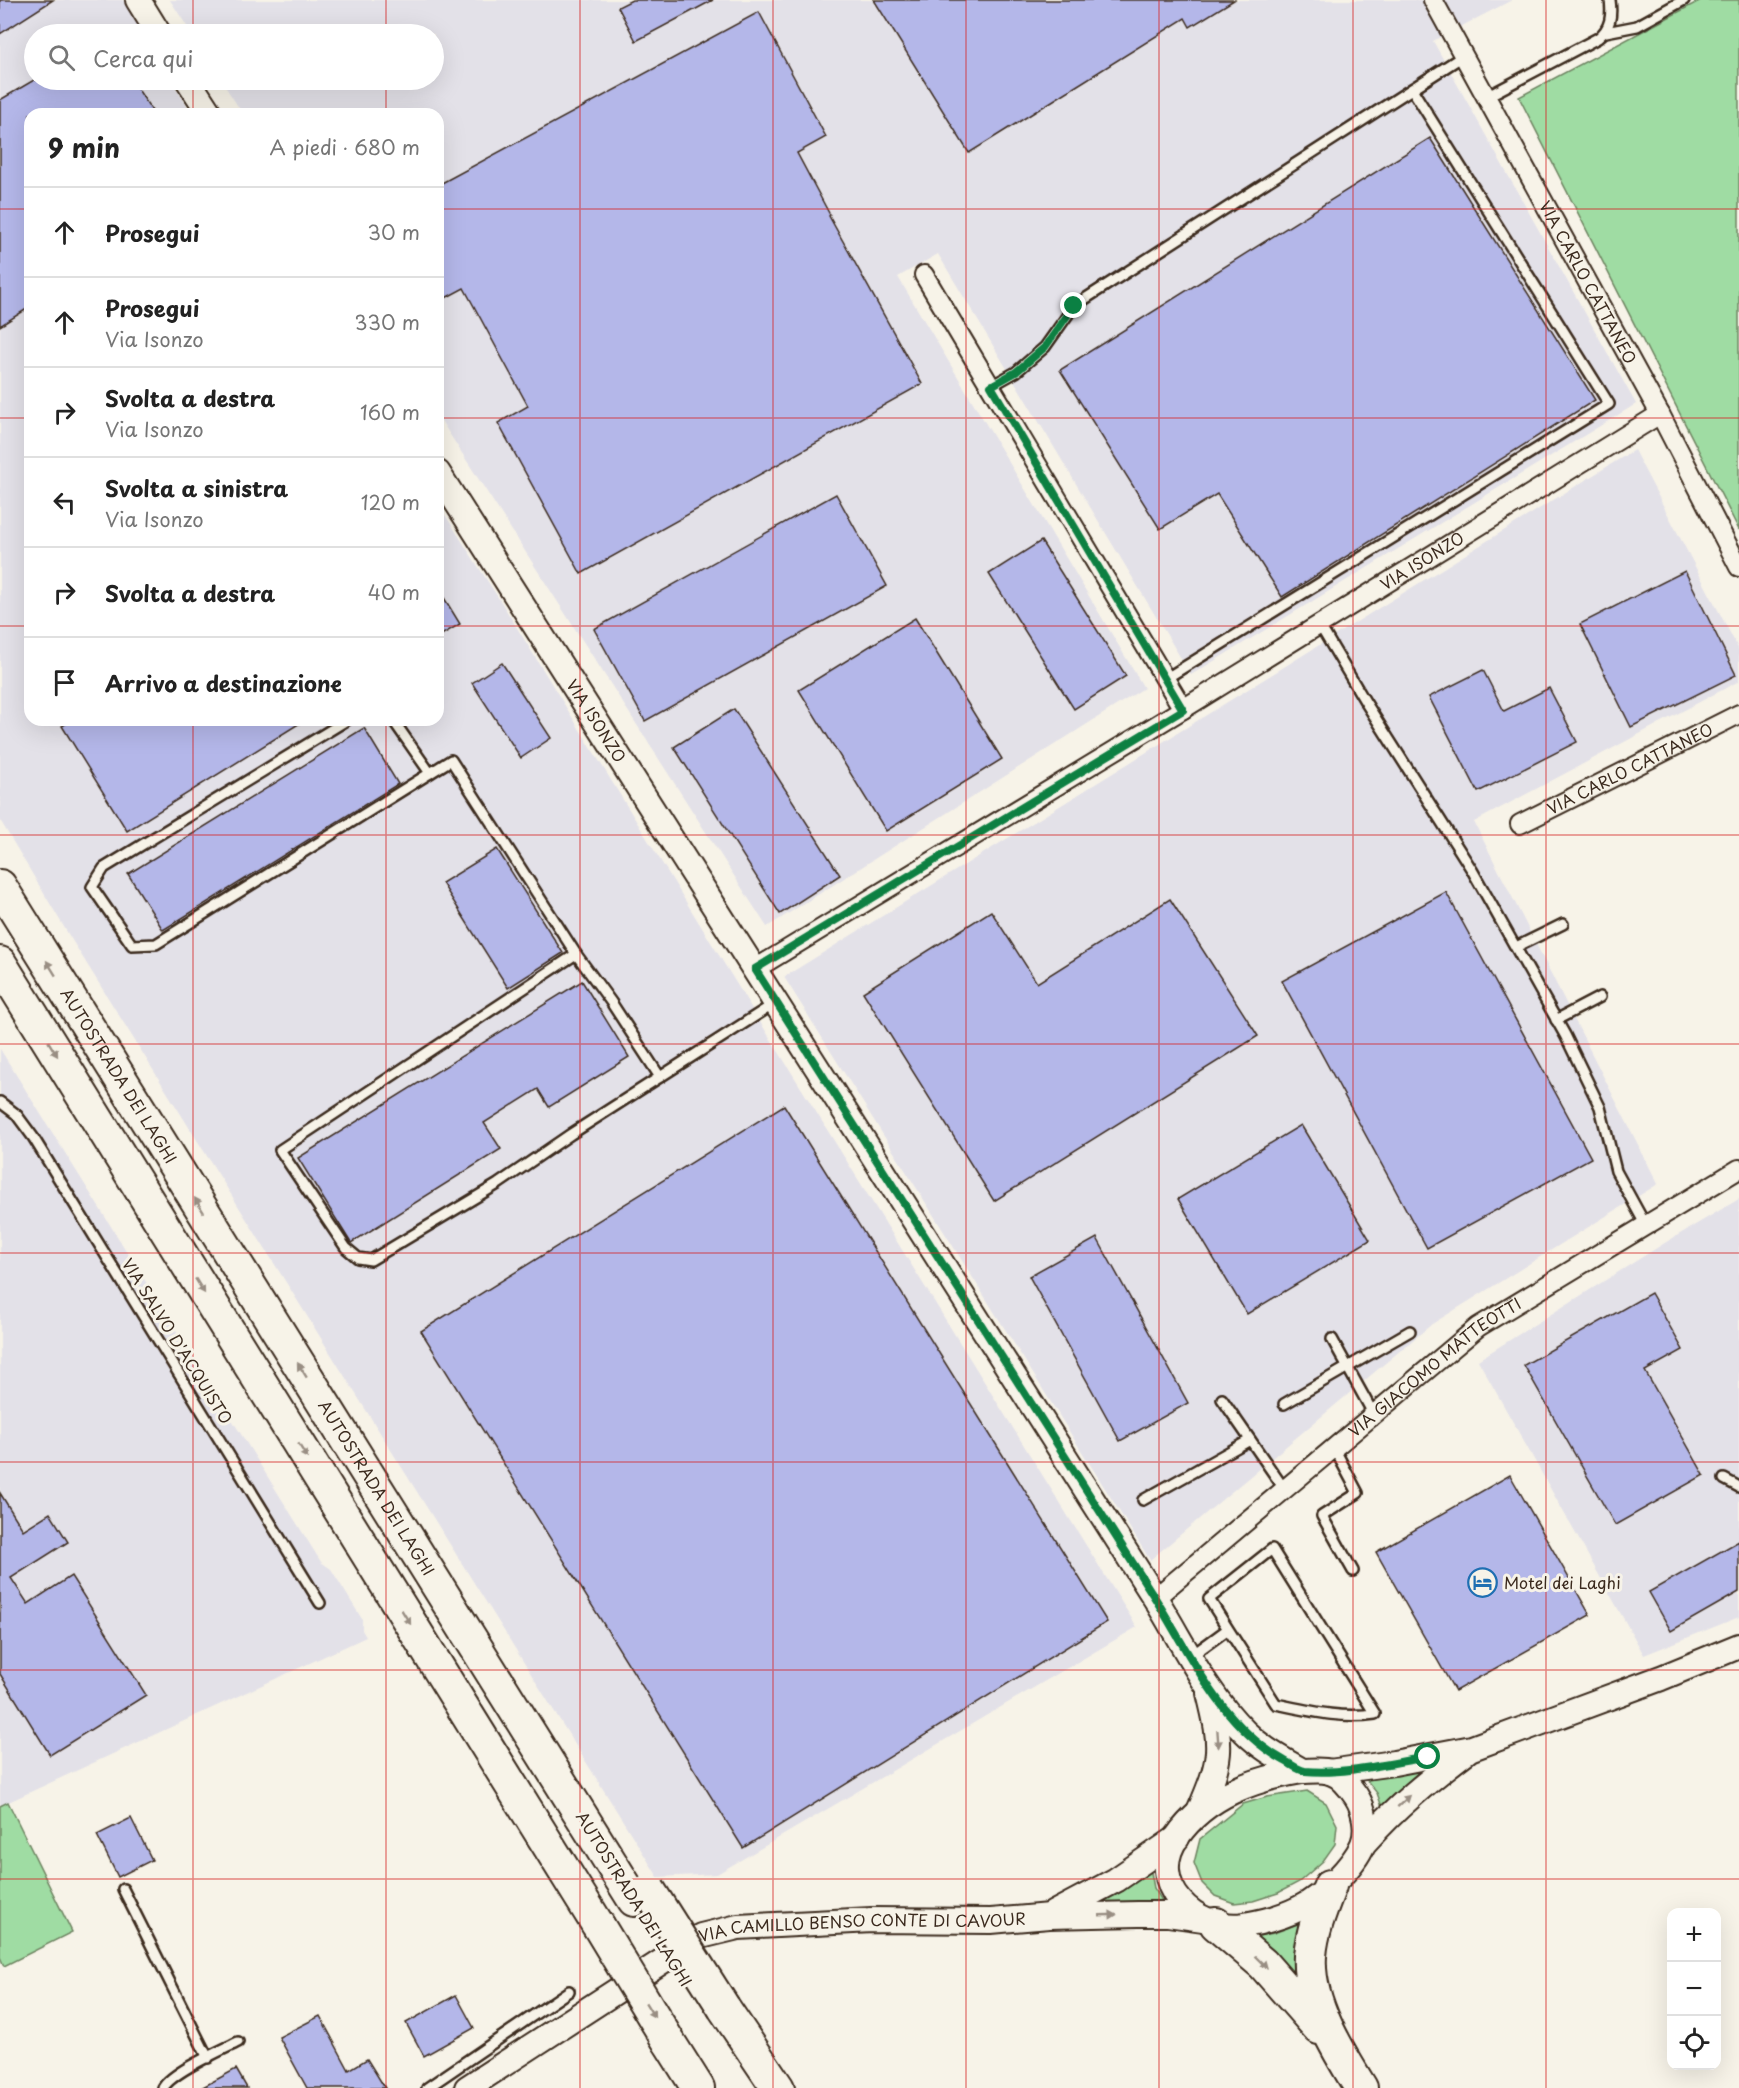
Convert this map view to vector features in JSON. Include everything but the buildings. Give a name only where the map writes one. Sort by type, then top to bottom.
[{"type":"highway","name":"AUTOSTRADA DEI LAGHI","points":[[0,886],[360,1463],[716,2012],[752,2088]]},
{"type":"highway","points":[[0,963],[698,2088]]},
{"type":"highway","points":[[1330,1886],[1318,1916],[1310,1967],[1316,1999],[1338,2050],[1361,2088]]},
{"type":"highway","points":[[1210,1922],[1263,1964],[1338,2050]]},
{"type":"highway","points":[[716,2012],[778,2088]]},
{"type":"street","points":[[138,0],[153,24]]},
{"type":"street","name":"VIA CARLO CATTANEO","points":[[1433,0],[1660,414],[1739,567]]},
{"type":"street","points":[[194,90],[206,108]]},
{"type":"street","points":[[924,275],[1183,710]]},
{"type":"street","name":"VIA ISONZO","points":[[755,969],[1183,710],[1660,414]]},
{"type":"street","name":"VIA ISONZO","points":[[444,482],[1155,1598],[1206,1682],[1245,1732],[1275,1755],[1302,1771]]},
{"type":"street","name":"VIA CARLO CATTANEO","points":[[1520,825],[1739,714]]},
{"type":"street","name":"VIA GIACOMO MATTEOTTI","points":[[1155,1598],[1478,1327],[1739,1169]]},
{"type":"street","points":[[1472,1748],[1418,1788],[1390,1814],[1330,1886],[1302,1907],[1272,1920],[1240,1925],[1210,1922],[1188,1910],[1177,1897],[1168,1879],[1168,1858],[1177,1838],[1199,1812],[1225,1795],[1250,1783],[1272,1776],[1302,1771],[1329,1772],[1394,1763],[1472,1748],[1661,1678],[1739,1646]]},
{"type":"street","name":"VIA ISONZO","points":[[1199,1812],[1214,1778],[1219,1756],[1219,1732],[1206,1682]]},
{"type":"street","points":[[1329,1772],[1349,1785],[1361,1803],[1365,1819],[1364,1843]]},
{"type":"street","name":"VIA CAMILLO BENSO CONTE DI CAVOUR","points":[[1049,1916],[1116,1880],[1177,1838]]},
{"type":"street","name":"VIA CAMILLO BENSO CONTE DI CAVOUR","points":[[467,2088],[701,1936],[738,1927],[872,1920],[991,1921],[1049,1916],[1148,1914],[1210,1922]]},
{"type":"lane","points":[[1606,32],[1611,11],[1610,0]]},
{"type":"lane","points":[[1486,97],[1590,43],[1606,32],[1643,23],[1684,0]]},
{"type":"lane","points":[[991,386],[1016,372],[1045,347],[1074,306],[1463,56]]},
{"type":"lane","points":[[1165,679],[1609,404],[1412,89]]},
{"type":"lane","points":[[1319,624],[1366,703],[1472,870],[1556,1020],[1600,1107],[1616,1171],[1645,1224]]},
{"type":"lane","points":[[336,726],[104,868],[92,887],[132,945],[156,944],[451,760],[576,954],[660,1077]]},
{"type":"lane","points":[[397,726],[430,773]]},
{"type":"lane","points":[[1516,947],[1563,924]]},
{"type":"lane","points":[[576,954],[280,1150],[346,1248],[358,1258],[370,1260],[498,1184],[776,1003]]},
{"type":"lane","points":[[1556,1020],[1600,997]]},
{"type":"lane","name":"VIA SALVO D'ACQUISTO","points":[[0,1101],[16,1114],[33,1137],[320,1603]]},
{"type":"lane","points":[[1284,1404],[1410,1331]]},
{"type":"lane","points":[[1332,1339],[1374,1415]]},
{"type":"lane","points":[[1222,1399],[1285,1490]]},
{"type":"lane","points":[[1143,1500],[1250,1440]]},
{"type":"lane","points":[[1334,1448],[1358,1493],[1322,1516],[1353,1571]]},
{"type":"lane","points":[[1724,1479],[1739,1487]]},
{"type":"lane","points":[[1272,1549],[1375,1714],[1356,1717],[1327,1715],[1276,1704],[1228,1629],[1209,1599],[1272,1549]]},
{"type":"lane","points":[[1191,1656],[1228,1629]]},
{"type":"lane","points":[[123,1890],[208,2058]]},
{"type":"lane","points":[[428,2088],[569,1991]]},
{"type":"lane","points":[[163,2088],[164,2084],[178,2074],[238,2042]]},
{"type":"shaded area","points":[[0,0],[123,0],[138,24],[24,24],[24,90],[177,90],[188,108],[24,108],[24,726],[444,726],[444,513],[1137,1627],[717,1874],[658,1877],[70,937],[0,820]]},
{"type":"shaded area","points":[[170,0],[1512,0],[1433,41],[1636,404],[1191,675],[938,254],[898,277],[1144,688],[767,927],[444,425],[444,108],[239,108],[227,90],[444,90],[444,24],[186,24]]},
{"type":"shaded area","points":[[1634,450],[1739,650],[1739,681],[1474,822],[1658,1184],[1432,1324],[1150,1560],[784,977]]},
{"type":"shaded area","points":[[0,1049],[321,1562],[331,1569],[362,1619],[362,1630],[366,1637],[0,1806]]},
{"type":"shaded area","points":[[1739,1199],[1739,1617],[1644,1655],[1478,1360]]},
{"type":"green space","points":[[1701,0],[1739,0],[1739,530],[1519,97]]},
{"type":"green space","points":[[1428,1768],[1407,1783],[1382,1807],[1377,1793],[1365,1778]]},
{"type":"green space","points":[[1307,1791],[1326,1803],[1337,1825],[1335,1844],[1323,1861],[1299,1882],[1278,1893],[1253,1901],[1234,1903],[1215,1896],[1202,1883],[1194,1863],[1200,1839],[1243,1804],[1267,1797]]},
{"type":"green space","points":[[8,1802],[72,1932],[4,1966],[0,1957],[0,1806]]},
{"type":"green space","points":[[1150,1867],[1154,1888],[1163,1902],[1102,1904],[1102,1901]]},
{"type":"green space","points":[[1303,1922],[1295,1982],[1252,1937],[1274,1933]]},
{"type":"place","name":"Motel dei Laghi","points":[[1483,1583]]},
{"type":"route","points":[[1074,306],[1045,347],[1016,372],[991,386],[1183,710],[755,969],[1155,1598],[1206,1682],[1230,1715],[1259,1744],[1302,1771],[1329,1772],[1428,1757]]}]
